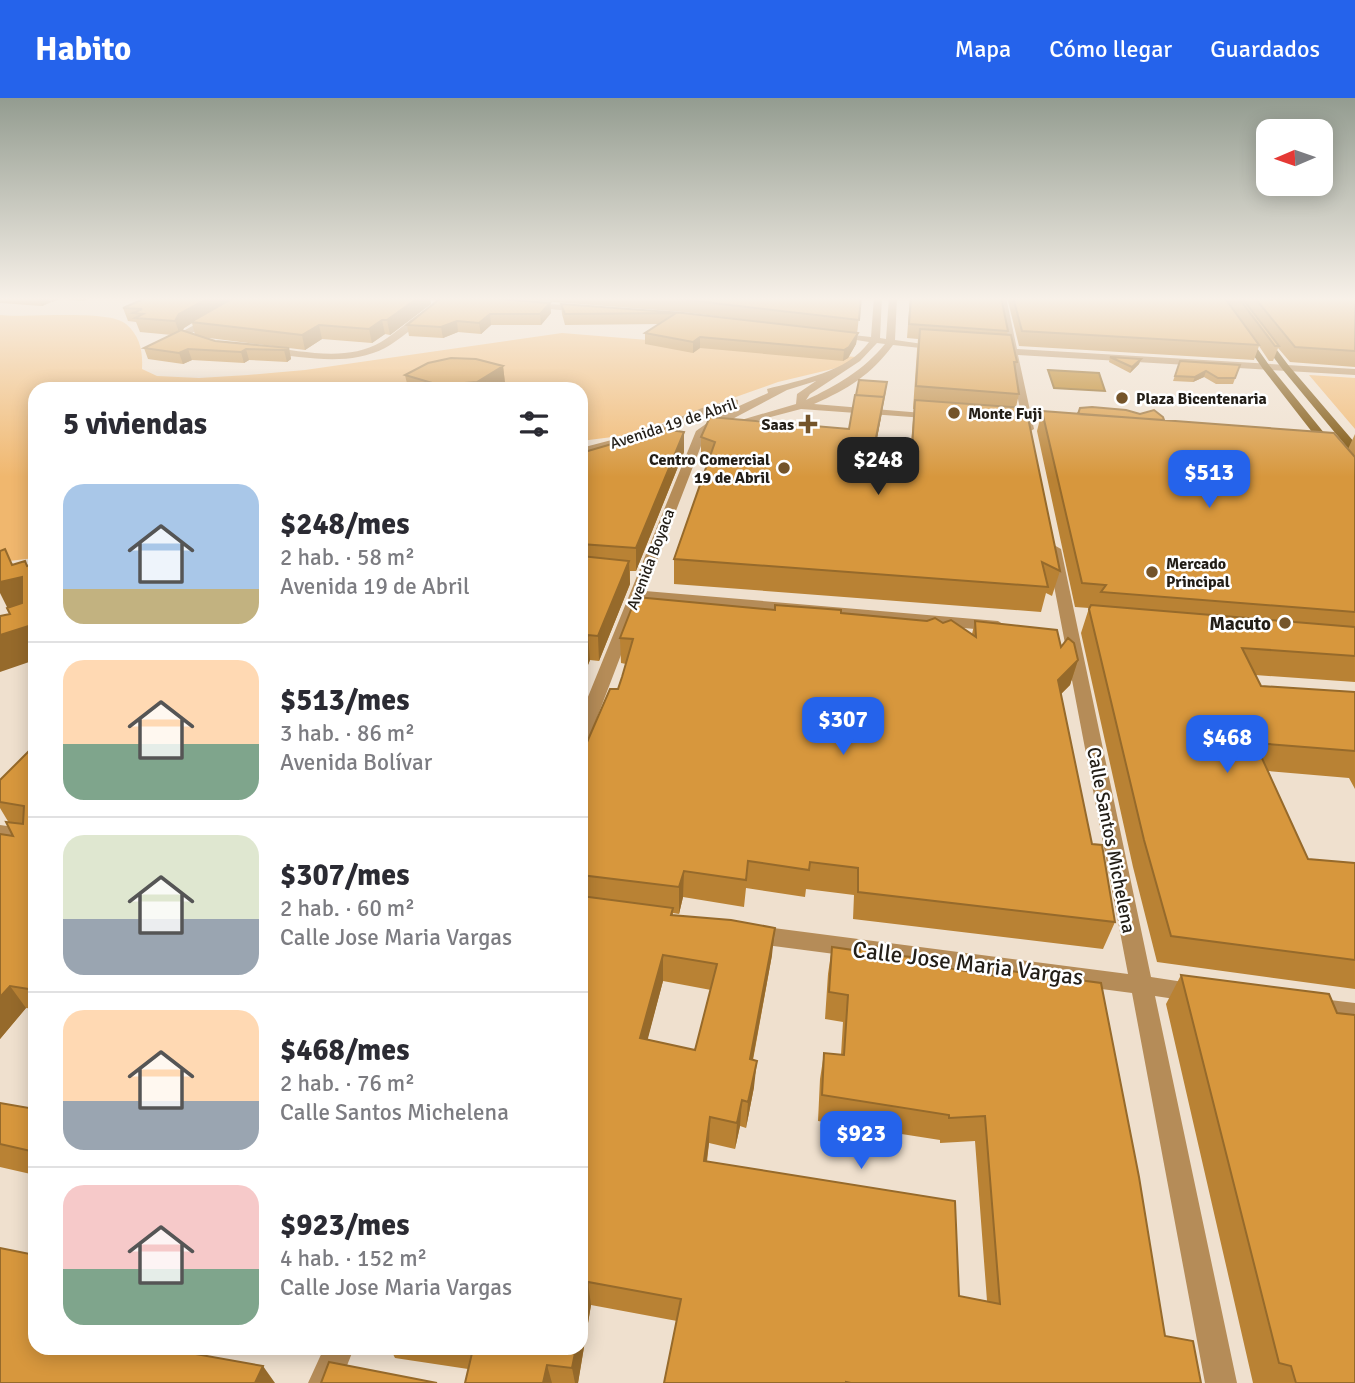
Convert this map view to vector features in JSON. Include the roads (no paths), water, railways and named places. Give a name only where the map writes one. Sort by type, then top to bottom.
[{"type":"main road","points":[[1259,357],[1355,479]]},
{"type":"main road","points":[[1278,357],[1355,450]]},
{"type":"street","name":"Avenida 19 de Abril","points":[[588,450],[650,433],[706,410],[849,364],[860,357]]},
{"type":"street","name":"Avenida 19 de Abril","points":[[694,433],[801,405],[857,377],[879,357]]},
{"type":"street","points":[[1014,357],[1034,450]]},
{"type":"street","points":[[1097,357],[1355,372]]},
{"type":"street","points":[[849,364],[826,382],[806,391],[801,396],[801,405],[952,418]]},
{"type":"street","points":[[694,433],[724,416],[771,397],[783,387]]},
{"type":"street","name":"Avenida Boyaca","points":[[588,718],[636,594],[636,578],[694,433]]},
{"type":"street","name":"Avenida 19 de Abril","points":[[608,457],[661,442]]},
{"type":"street","points":[[1316,447],[1355,450]]},
{"type":"street","name":"Calle Santos Michelena","points":[[1050,529],[1221,1383]]},
{"type":"street","points":[[636,594],[1013,627]]},
{"type":"street","points":[[0,832],[28,836]]},
{"type":"street","name":"Calle Jose Maria Vargas","points":[[731,932],[1220,996]]},
{"type":"street","points":[[1288,1004],[1355,1013]]},
{"type":"street","points":[[324,1383],[336,1355]]},
{"type":"place","name":"Plaza Bicentenaria","points":[[1122,398]]},
{"type":"place","name":"Monte Fuji","points":[[954,413]]},
{"type":"place","name":"Saas","points":[[808,424]]},
{"type":"place","name":"Centro Comercial 19 de Abril","points":[[784,468]]},
{"type":"place","name":"Mercado Principal","points":[[1152,572]]},
{"type":"place","name":"Macuto","points":[[1285,623]]}]
